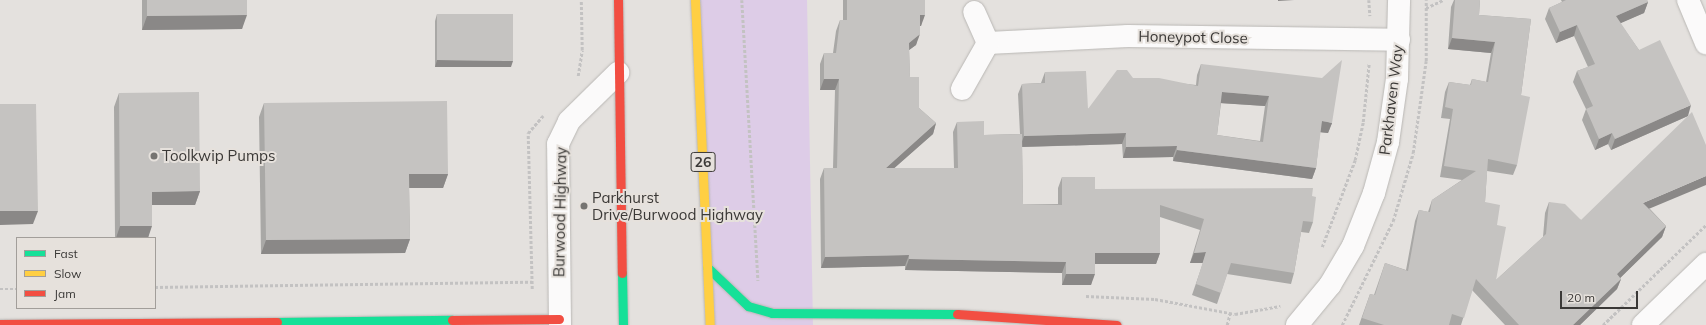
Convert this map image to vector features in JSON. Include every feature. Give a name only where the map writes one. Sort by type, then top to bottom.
[{"type":"main road","points":[[618,0],[623,325]]},
{"type":"main road","name":"26","points":[[695,0],[710,325]]},
{"type":"main road","points":[[708,267],[748,306],[772,313],[960,314],[1116,325]]},
{"type":"main road","points":[[0,324],[560,322]]},
{"type":"street","name":"Parkhaven Way","points":[[1297,325],[1330,285],[1364,222],[1382,166],[1393,111],[1399,40],[1399,0]]},
{"type":"street","points":[[1688,0],[1706,43]]},
{"type":"street","points":[[962,89],[988,43],[974,12]]},
{"type":"street","name":"Honeypot Close","points":[[988,43],[1128,36],[1399,40]]},
{"type":"street","name":"Burwood Highway","points":[[560,322],[558,144],[569,121],[618,73]]},
{"type":"street","points":[[1643,325],[1706,264]]},
{"type":"street","name":"Parkhaven Way","points":[[1320,325],[1330,285]]},
{"type":"path","points":[[742,0],[758,287]]},
{"type":"path","points":[[1369,0],[1371,23]]},
{"type":"path","points":[[1426,8],[1443,0]]},
{"type":"path","points":[[1319,253],[1355,160],[1363,122],[1370,55]]},
{"type":"path","points":[[1603,325],[1706,225]]},
{"type":"path","points":[[156,287],[532,282]]},
{"type":"path","points":[[0,289],[16,289]]},
{"type":"path","points":[[1227,325],[1230,313]]},
{"type":"shaded area","points":[[695,0],[807,0],[813,325],[710,325]]},
{"type":"building","points":[[147,0],[247,0],[247,15],[147,16]]},
{"type":"building","points":[[847,0],[925,0],[925,15],[920,15],[920,34],[909,43],[910,77],[919,77],[919,108],[936,123],[886,168],[958,168],[957,122],[984,121],[984,135],[1022,134],[1023,204],[1062,205],[1062,177],[1095,177],[1095,189],[1313,188],[1312,196],[1316,197],[1313,222],[1303,221],[1294,273],[1231,263],[1221,293],[1196,284],[1206,252],[1194,253],[1204,219],[1160,205],[1160,253],[1095,253],[1095,274],[1066,274],[1066,262],[909,259],[909,255],[825,257],[824,168],[837,168],[839,79],[824,79],[824,53],[836,53],[840,20],[847,20]]},
{"type":"building","points":[[1455,0],[1480,0],[1479,15],[1531,19],[1521,95],[1530,97],[1517,165],[1488,159],[1485,202],[1500,205],[1497,225],[1506,227],[1496,280],[1546,234],[1549,202],[1565,204],[1581,220],[1692,112],[1706,145],[1706,176],[1643,203],[1666,226],[1617,274],[1621,279],[1573,325],[1519,325],[1476,279],[1464,318],[1452,314],[1449,325],[1384,325],[1362,318],[1370,294],[1375,295],[1385,263],[1408,271],[1419,210],[1430,212],[1432,200],[1476,171],[1444,166],[1453,109],[1445,107],[1449,82],[1471,85],[1472,79],[1488,82],[1495,42],[1452,38]]},
{"type":"building","points":[[1566,0],[1647,0],[1648,2],[1616,16],[1639,50],[1660,40],[1691,105],[1615,139],[1612,133],[1599,139],[1586,109],[1593,106],[1577,71],[1595,64],[1577,25],[1560,32],[1549,8]]},
{"type":"building","points":[[437,14],[513,14],[513,61],[437,60]]},
{"type":"building","points":[[1342,60],[1332,123],[1322,121],[1316,168],[1177,150],[1177,146],[1126,147],[1126,133],[1024,136],[1022,84],[1045,83],[1045,72],[1086,71],[1088,109],[1117,70],[1127,70],[1133,78],[1159,78],[1198,86],[1201,64],[1322,78]],"holes":[[[1222,92],[1269,96],[1263,142],[1217,135]]]},
{"type":"building","name":"Toolkwip Pumps","points":[[199,92],[200,191],[152,192],[152,226],[120,226],[119,93]]},
{"type":"building","points":[[447,101],[448,174],[409,174],[410,239],[266,240],[264,103]]},
{"type":"building","points":[[0,104],[36,104],[38,211],[0,211]]},
{"type":"traffic: fast","points":[[707,267],[748,306],[772,313],[957,314]]},
{"type":"traffic: fast","points":[[622,273],[623,325]]},
{"type":"traffic: fast","points":[[277,322],[452,320]]},
{"type":"traffic: slow","points":[[695,0],[710,325]]},
{"type":"traffic: jam","points":[[618,0],[622,273]]},
{"type":"traffic: jam","points":[[957,314],[1117,325]]},
{"type":"traffic: jam","points":[[452,320],[559,319]]},
{"type":"traffic: jam","points":[[0,324],[277,322]]},
{"type":"place","name":"Toolkwip Pumps","points":[[154,156]]},
{"type":"place","name":"Parkhurst Drive/Burwood Highway","points":[[584,206]]}]
